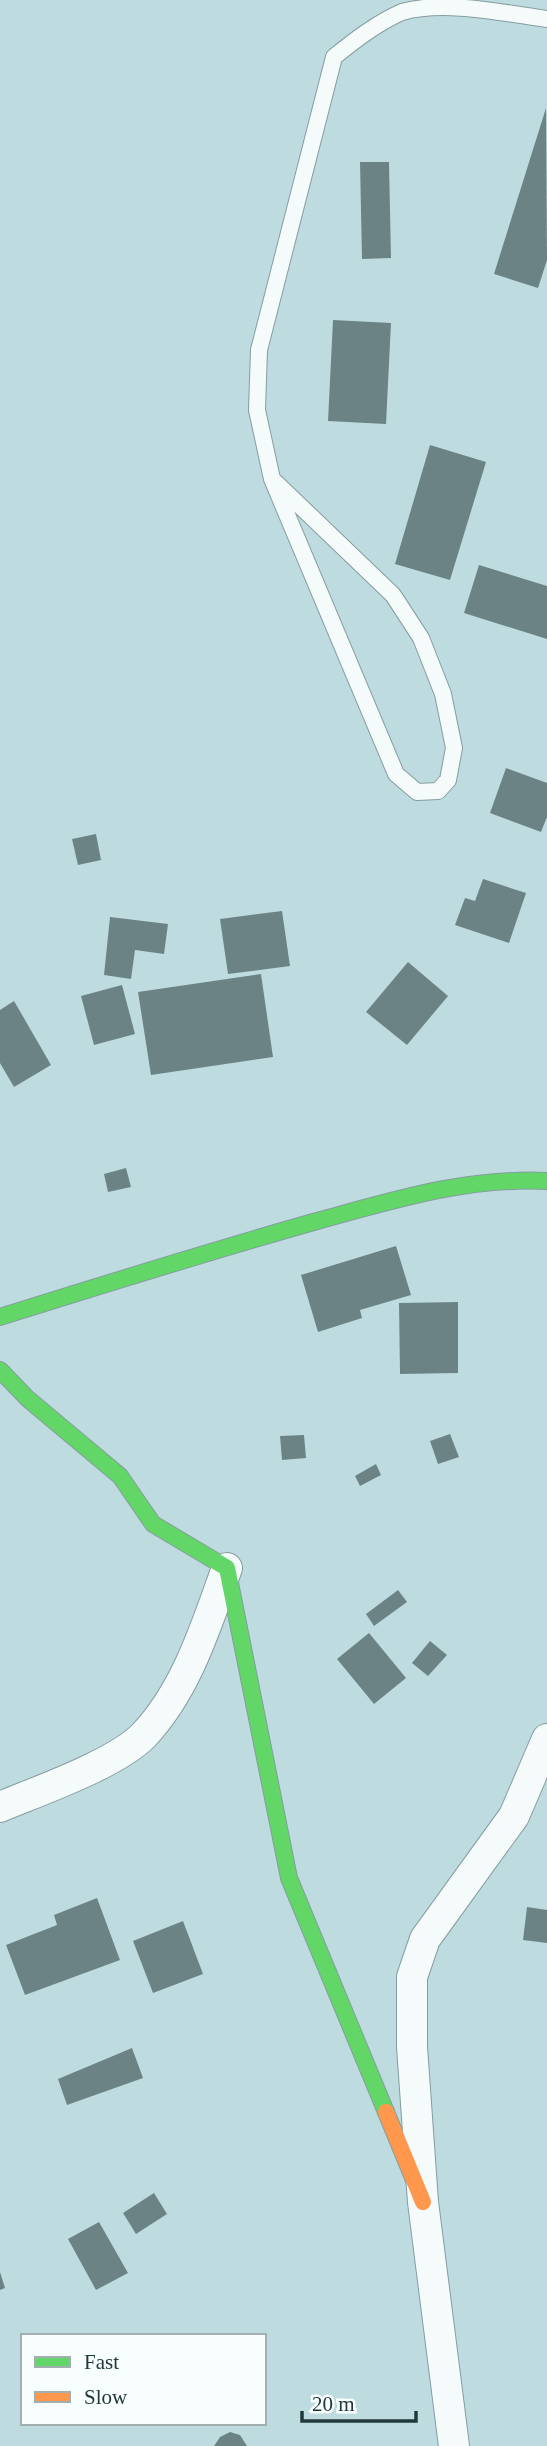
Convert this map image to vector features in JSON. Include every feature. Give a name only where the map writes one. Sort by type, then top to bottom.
[{"type":"street","points":[[0,1317],[249,1239],[440,1188],[487,1179],[547,1181]]},
{"type":"street","points":[[0,1370],[29,1399],[120,1476],[153,1524],[227,1568],[289,1878],[423,2202]]},
{"type":"street","points":[[0,1807],[116,1754],[143,1736],[185,1676],[227,1568]]},
{"type":"street","points":[[454,2446],[423,2202],[412,2047],[415,1967],[425,1939],[514,1816],[547,1739]]},
{"type":"lane","points":[[272,479],[393,595],[421,638],[443,694],[454,748],[448,780],[438,791],[417,792],[397,774],[272,479],[257,410],[259,350],[334,57],[364,33],[404,11],[443,5],[547,19]]},
{"type":"building","points":[[546,108],[547,260],[538,288],[494,274]]},
{"type":"building","points":[[360,162],[389,162],[391,258],[362,259]]},
{"type":"building","points":[[333,320],[391,323],[386,424],[328,421]]},
{"type":"building","points":[[430,445],[486,462],[450,580],[395,564]]},
{"type":"building","points":[[479,565],[547,586],[547,639],[464,613]]},
{"type":"building","points":[[506,768],[547,783],[547,817],[541,832],[490,813]]},
{"type":"building","points":[[96,834],[101,860],[78,865],[72,839]]},
{"type":"building","points":[[483,879],[526,893],[509,943],[455,925],[465,898],[475,901]]},
{"type":"building","points":[[282,911],[290,966],[228,974],[220,919]]},
{"type":"building","points":[[110,917],[168,924],[164,954],[135,950],[131,979],[104,975]]},
{"type":"building","points":[[408,962],[448,996],[407,1045],[366,1012]]},
{"type":"building","points":[[261,974],[273,1057],[151,1075],[138,992]]},
{"type":"building","points":[[122,985],[135,1034],[94,1045],[81,996]]},
{"type":"building","points":[[14,1001],[51,1065],[14,1087],[0,1063],[0,1010]]},
{"type":"building","points":[[126,1168],[131,1187],[108,1192],[104,1174]]},
{"type":"building","points":[[396,1246],[411,1295],[360,1310],[362,1318],[318,1332],[301,1275]]},
{"type":"building","points":[[458,1302],[458,1373],[400,1374],[399,1303]]},
{"type":"building","points":[[450,1434],[459,1457],[438,1464],[430,1441]]},
{"type":"building","points":[[304,1435],[306,1458],[282,1460],[280,1436]]},
{"type":"building","points":[[376,1464],[381,1475],[360,1486],[355,1476]]},
{"type":"building","points":[[398,1590],[407,1602],[374,1626],[366,1614]]},
{"type":"building","points":[[369,1633],[406,1678],[374,1704],[337,1659]]},
{"type":"building","points":[[430,1641],[447,1655],[428,1676],[412,1663]]},
{"type":"building","points":[[97,1898],[120,1960],[25,1995],[6,1945],[57,1925],[54,1915]]},
{"type":"building","points":[[527,1907],[547,1910],[547,1943],[523,1940]]},
{"type":"building","points":[[183,1921],[203,1974],[153,1993],[133,1941]]},
{"type":"building","points":[[132,2048],[143,2078],[67,2105],[58,2079]]},
{"type":"building","points":[[154,2193],[167,2214],[136,2234],[123,2213]]},
{"type":"building","points":[[99,2222],[128,2273],[96,2290],[68,2239]]},
{"type":"building","points":[[0,2272],[5,2288],[0,2290]]},
{"type":"building","points":[[230,2432],[240,2435],[247,2446],[214,2446],[220,2437]]},
{"type":"traffic: fast","points":[[0,1317],[238,1244],[403,1198],[459,1186],[547,1181]]},
{"type":"traffic: fast","points":[[0,1370],[28,1399],[120,1476],[153,1524],[227,1568],[289,1878],[386,2112]]},
{"type":"traffic: slow","points":[[386,2112],[423,2202]]}]
